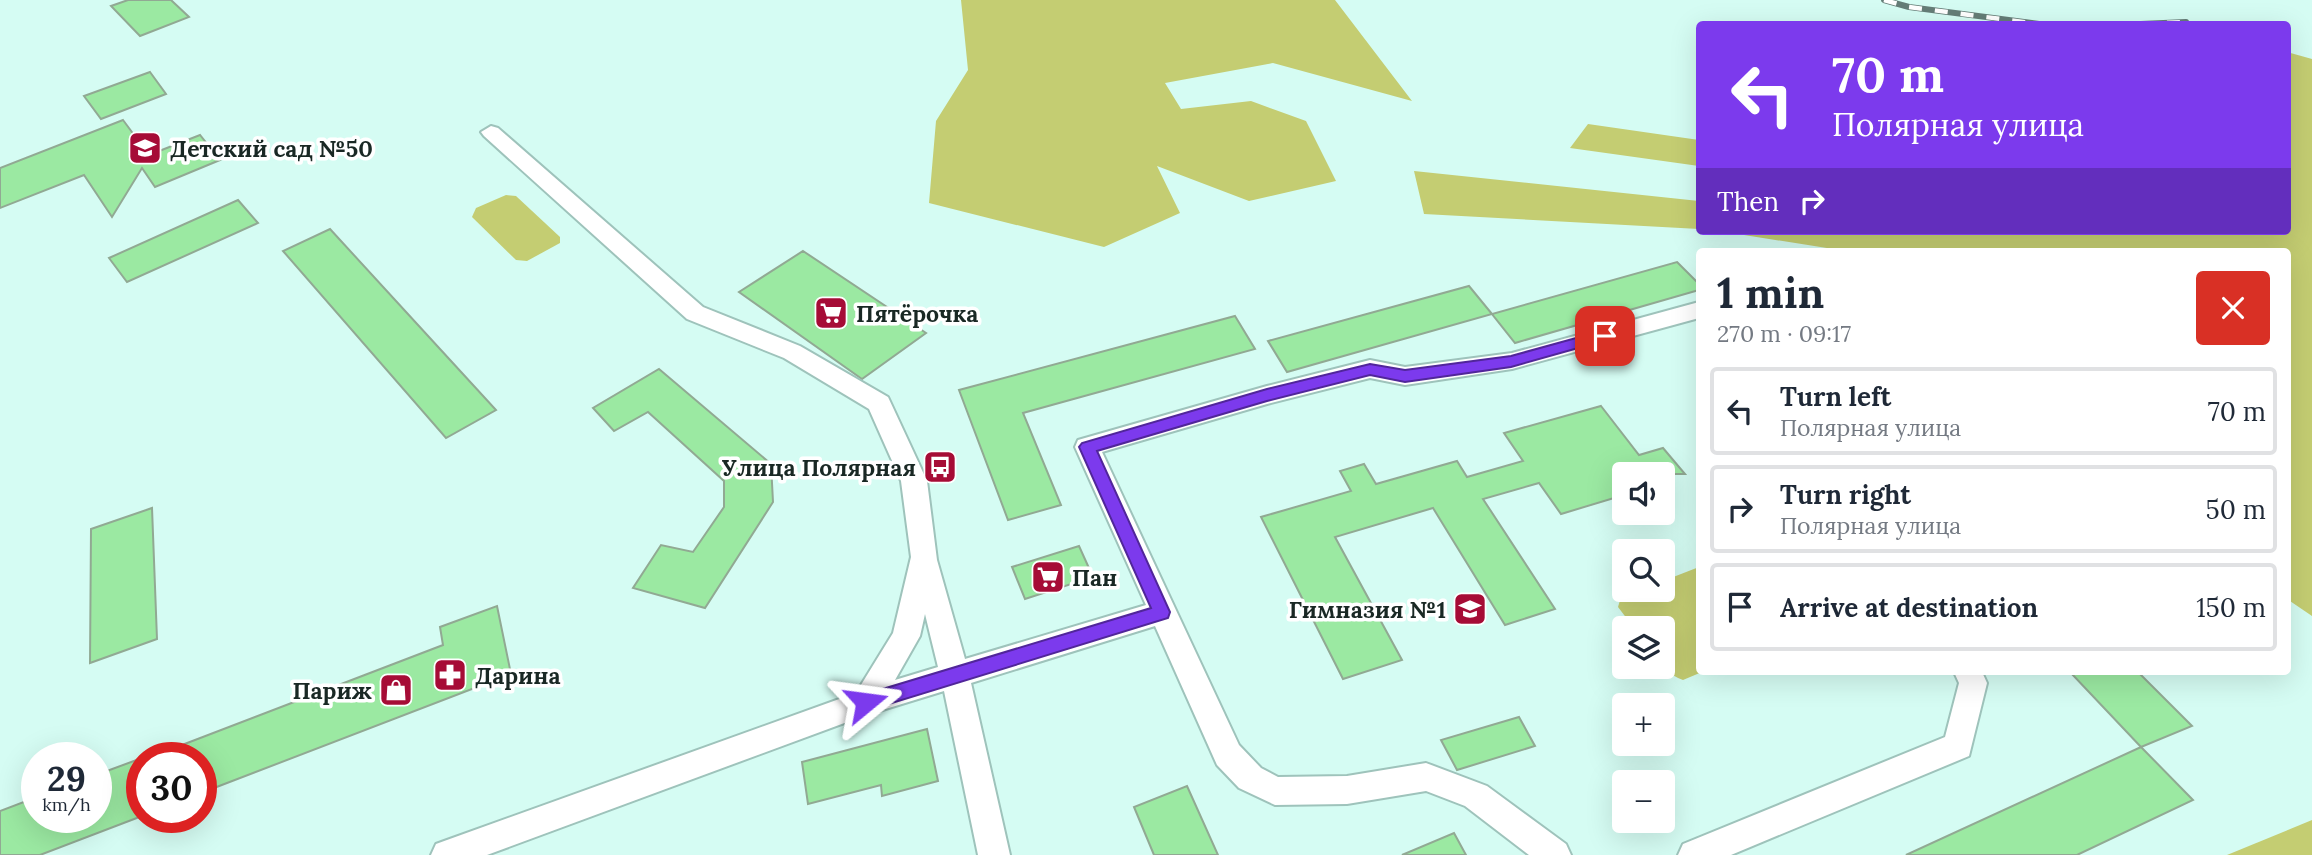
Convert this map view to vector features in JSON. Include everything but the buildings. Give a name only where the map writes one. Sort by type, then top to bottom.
[{"type":"street","points":[[491,132],[695,313],[792,352],[879,403],[914,481],[924,556],[955,676],[994,855]]},
{"type":"street","points":[[1555,855],[1476,796],[1426,777],[1346,790],[1275,791],[1250,778],[1228,755],[1087,447],[1267,395],[1370,369],[1405,376],[1511,361],[1696,311]]},
{"type":"street","points":[[866,702],[906,636],[924,556]]},
{"type":"street","points":[[447,855],[866,702],[1161,612]]},
{"type":"street","points":[[1694,855],[1958,746],[1973,683],[1969,675]]},
{"type":"green space","points":[[961,0],[1335,0],[1412,101],[1273,63],[1165,83],[1181,109],[1251,101],[1306,121],[1336,181],[1249,201],[1157,166],[1180,213],[1104,247],[929,203],[936,121],[968,70]]},
{"type":"green space","points":[[2291,53],[2312,59],[2312,616],[2291,602],[2291,248],[1827,248],[1744,235],[2291,235]]},
{"type":"green space","points":[[1588,124],[1696,140],[1696,166],[1570,148]]},
{"type":"green space","points":[[1414,171],[1696,201],[1696,229],[1424,214]]},
{"type":"green space","points":[[506,195],[516,196],[560,237],[560,243],[527,261],[516,260],[472,217],[476,208]]},
{"type":"green space","points":[[1696,568],[1696,675],[1683,680],[1675,676],[1675,616],[1625,616],[1618,607],[1620,602],[1675,602],[1675,576]]},
{"type":"green space","points":[[2312,820],[2312,855],[2227,855]]},
{"type":"railway","points":[[1884,0],[1909,7],[2016,21]]},
{"type":"place","name":"Детский сад №50","points":[[145,148]]},
{"type":"place","name":"Пятёрочка","points":[[831,313]]},
{"type":"place","name":"Улица Полярная","points":[[940,467]]},
{"type":"place","name":"Пан","points":[[1048,577]]},
{"type":"place","name":"Гимназия №1","points":[[1470,609]]},
{"type":"place","name":"Дарина","points":[[450,675]]},
{"type":"place","name":"Париж","points":[[396,690]]},
{"type":"route","points":[[866,702],[1161,612],[1087,447],[1267,395],[1370,369],[1405,376],[1511,361],[1605,336]]}]
